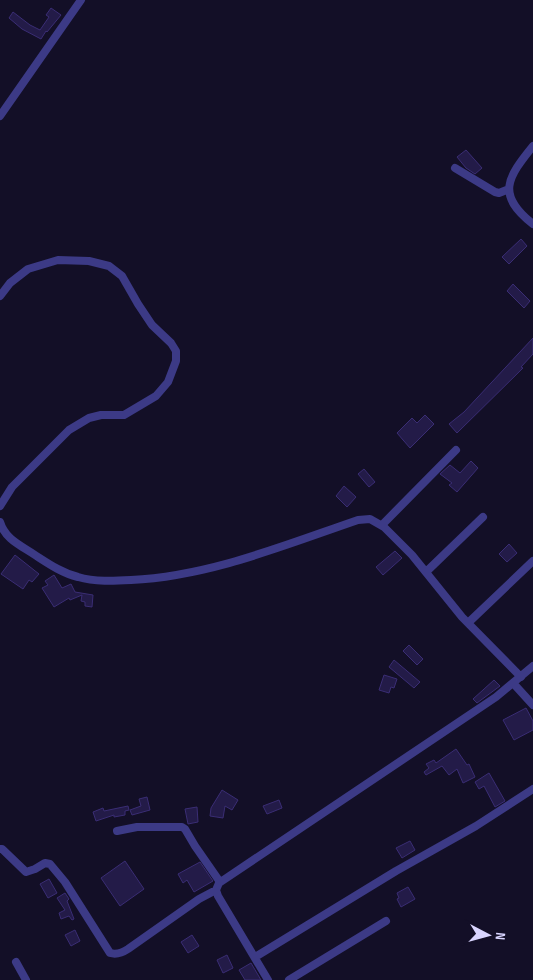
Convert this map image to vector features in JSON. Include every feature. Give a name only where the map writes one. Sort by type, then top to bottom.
[{"type":"street","points":[[0,116],[81,0]]},
{"type":"street","points":[[533,146],[510,179],[509,189],[512,202],[516,208],[533,224]]},
{"type":"street","points":[[455,168],[495,192],[499,193],[509,189]]},
{"type":"street","points":[[0,296],[10,282],[28,269],[58,260],[89,261],[109,266],[122,276],[152,325],[171,343],[176,351],[176,361],[168,382],[156,396],[124,415],[101,415],[89,418],[69,430],[12,486],[0,506]]},
{"type":"street","points":[[382,525],[456,450]]},
{"type":"street","points":[[426,572],[483,517]]},
{"type":"street","points":[[0,522],[7,537],[57,570],[80,578],[114,581],[154,579],[193,572],[241,559],[358,520],[370,519],[382,525],[412,555],[468,623],[520,677]]},
{"type":"street","points":[[468,623],[533,561]]},
{"type":"street","points":[[0,849],[26,872],[44,863],[50,864],[65,882],[110,953],[121,953],[192,904],[216,890],[220,882],[496,697],[533,666]]},
{"type":"street","points":[[513,683],[533,705]]},
{"type":"street","points":[[255,958],[396,871],[476,826],[533,789]]},
{"type":"street","points":[[117,831],[137,827],[182,827],[220,882]]},
{"type":"street","points":[[216,890],[268,980]]},
{"type":"street","points":[[289,980],[386,921]]},
{"type":"street","points":[[16,962],[26,980]]},
{"type":"building","points":[[51,8],[61,15],[41,39],[22,29],[9,18],[13,12],[40,30],[49,17],[46,15]]},
{"type":"building","points":[[466,150],[482,168],[475,174],[466,168],[457,157]]},
{"type":"building","points":[[521,239],[527,246],[509,264],[502,257]]},
{"type":"building","points":[[513,284],[530,301],[524,308],[507,291]]},
{"type":"building","points":[[533,338],[533,354],[521,367],[523,368],[457,433],[449,424],[464,412]]},
{"type":"building","points":[[425,415],[434,424],[410,448],[397,433],[412,418],[417,423]]},
{"type":"building","points":[[471,461],[478,468],[457,492],[449,485],[452,483],[440,474],[450,465],[460,473]]},
{"type":"building","points":[[364,469],[375,482],[369,487],[358,474]]},
{"type":"building","points":[[344,486],[356,497],[347,507],[336,496]]},
{"type":"building","points":[[509,544],[517,553],[507,562],[499,554]]},
{"type":"building","points":[[395,551],[402,558],[383,575],[376,567]]},
{"type":"building","points":[[15,555],[39,574],[32,582],[29,580],[23,589],[1,574]]},
{"type":"building","points":[[54,575],[62,588],[71,584],[75,592],[93,595],[92,607],[85,606],[85,602],[81,601],[82,595],[70,600],[69,598],[54,607],[42,588],[48,585],[45,581]]},
{"type":"building","points":[[409,645],[423,659],[417,665],[403,651]]},
{"type":"building","points":[[394,660],[420,682],[414,688],[389,667]]},
{"type":"building","points":[[384,675],[397,679],[394,688],[391,687],[389,693],[379,690]]},
{"type":"building","points":[[494,680],[500,686],[477,703],[473,699]]},
{"type":"building","points":[[526,708],[533,721],[533,730],[514,740],[503,720]]},
{"type":"building","points":[[456,749],[467,765],[469,764],[475,777],[463,783],[457,769],[449,775],[442,766],[426,775],[424,772],[429,768],[426,764],[434,760],[436,763]]},
{"type":"building","points":[[489,773],[505,801],[495,807],[484,786],[479,789],[475,782]]},
{"type":"building","points":[[222,790],[238,800],[232,810],[225,806],[223,818],[210,816],[211,808]]},
{"type":"building","points":[[147,797],[150,810],[132,815],[130,810],[141,806],[139,799]]},
{"type":"building","points":[[279,800],[282,808],[267,814],[263,806]]},
{"type":"building","points":[[128,806],[129,810],[125,811],[125,815],[114,817],[114,815],[96,821],[93,812],[103,808],[104,811]]},
{"type":"building","points":[[197,807],[198,822],[188,824],[185,809]]},
{"type":"building","points":[[410,841],[415,850],[402,858],[396,848]]},
{"type":"building","points":[[125,861],[144,889],[120,906],[101,878]]},
{"type":"building","points":[[200,862],[213,881],[194,892],[187,880],[183,883],[178,874]]},
{"type":"building","points":[[49,879],[57,893],[48,898],[40,884]]},
{"type":"building","points":[[408,887],[415,899],[401,907],[397,899],[399,898],[397,893]]},
{"type":"building","points":[[65,893],[69,899],[67,901],[74,919],[72,920],[69,916],[61,919],[59,913],[65,910],[57,898]]},
{"type":"building","points":[[75,930],[80,941],[71,946],[65,935]]},
{"type":"building","points":[[192,935],[199,946],[188,953],[181,942]]},
{"type":"building","points":[[227,955],[233,968],[223,973],[217,960]]},
{"type":"building","points":[[251,963],[261,980],[245,980],[239,970]]}]
